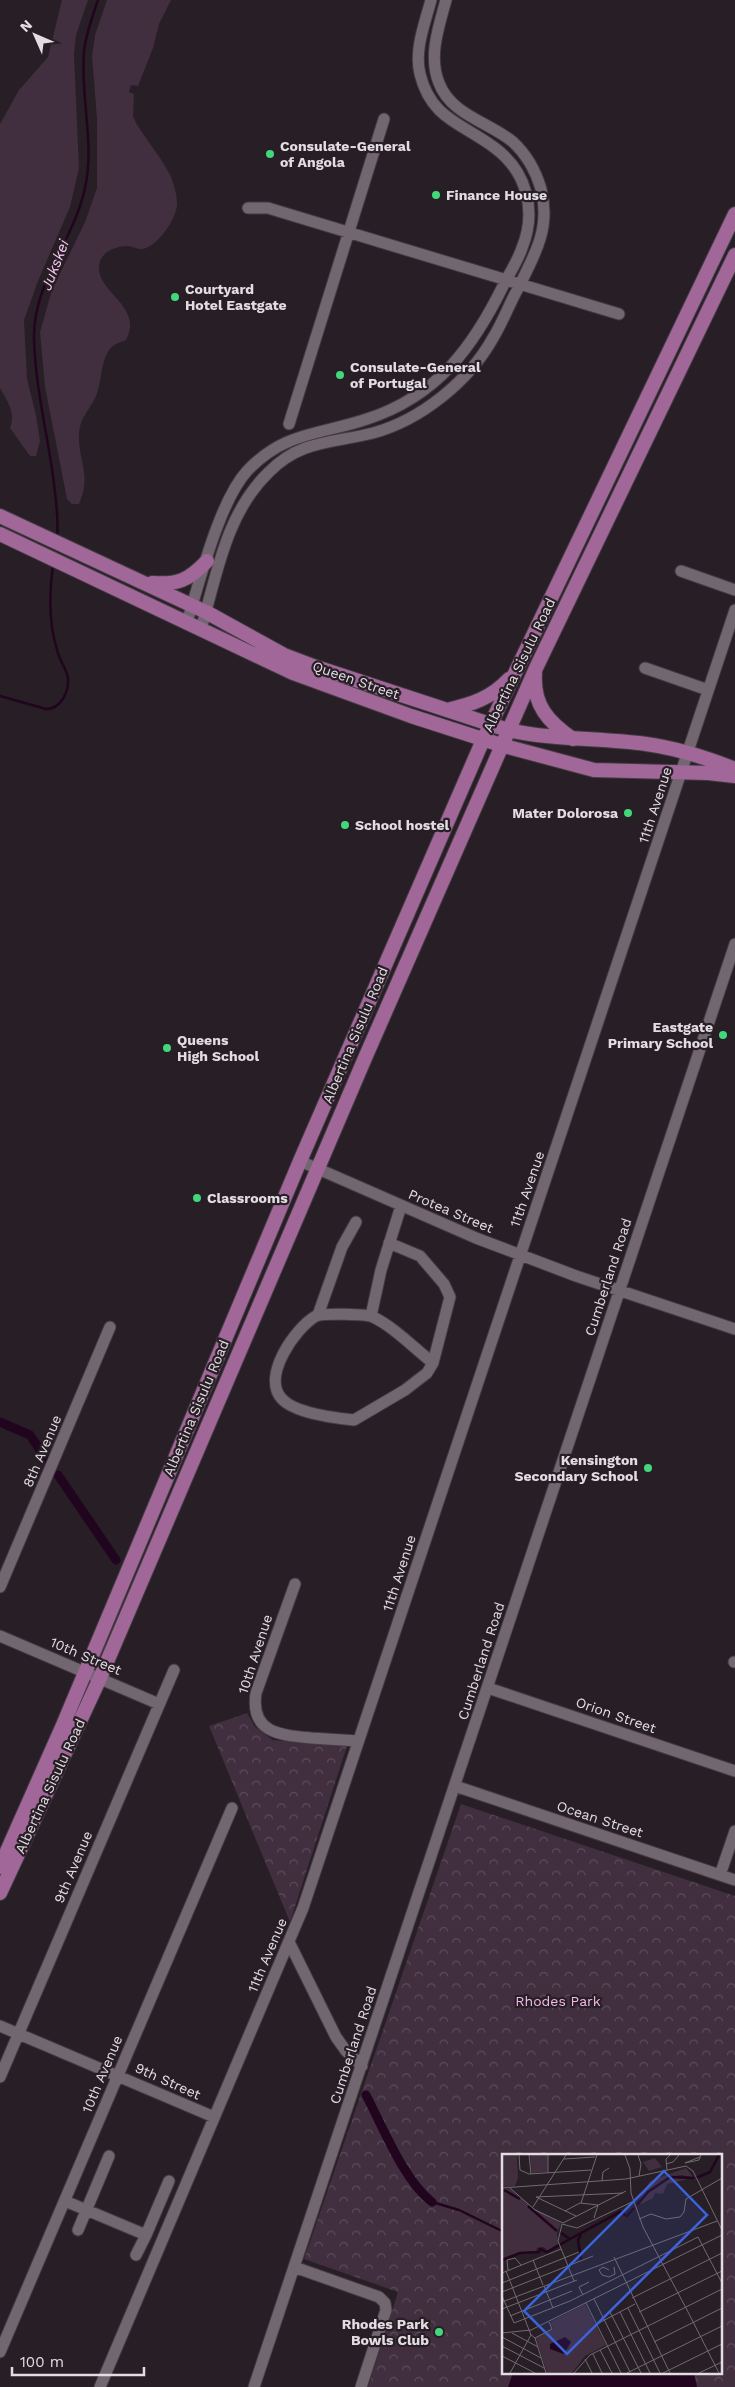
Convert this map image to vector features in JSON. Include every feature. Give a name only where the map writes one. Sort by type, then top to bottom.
[{"type":"main road","name":"Albertina Sisulu Road","points":[[0,1867],[86,1671],[300,1161],[483,740],[735,214]]},
{"type":"main road","name":"Albertina Sisulu Road","points":[[0,1893],[100,1678],[508,730],[735,255]]},
{"type":"main road","name":"Queen Street","points":[[0,516],[192,605],[292,658],[508,730],[540,737],[646,744],[735,769]]},
{"type":"main road","name":"Queen Street","points":[[0,534],[25,544],[321,685],[501,746],[594,770],[682,772],[735,776]]},
{"type":"main road","points":[[144,583],[168,584],[183,581],[193,576],[207,561]]},
{"type":"main road","points":[[536,668],[535,684],[540,707],[550,722],[573,740]]},
{"type":"main road","points":[[446,710],[472,704],[490,697],[518,670]]},
{"type":"street","points":[[187,622],[228,501],[240,481],[257,461],[282,443],[314,431],[366,420],[398,406],[426,390],[464,352],[496,301],[525,239],[530,215],[528,198],[520,176],[505,156],[442,114],[426,90],[420,73],[418,54],[431,0]]},
{"type":"street","points":[[201,629],[218,565],[237,516],[256,485],[270,470],[289,455],[302,448],[374,432],[420,412],[465,375],[493,339],[540,238],[544,208],[542,192],[534,170],[519,148],[503,134],[461,111],[446,96],[439,84],[434,54],[446,0]]},
{"type":"street","points":[[289,424],[384,119]]},
{"type":"street","points":[[248,208],[268,208],[619,314]]},
{"type":"street","points":[[496,301],[508,307]]},
{"type":"street","points":[[681,571],[735,590]]},
{"type":"street","name":"11th Avenue","points":[[100,2387],[289,1942],[358,1741],[735,610]]},
{"type":"street","points":[[645,668],[708,690]]},
{"type":"street","name":"Cumberland Road","points":[[254,2387],[735,944]]},
{"type":"street","name":"Protea Street","points":[[300,1161],[401,1206],[520,1255],[735,1328]]},
{"type":"street","points":[[371,1316],[389,1243],[401,1206]]},
{"type":"street","points":[[356,1222],[342,1247],[318,1315],[296,1333],[286,1345],[275,1387],[279,1395],[295,1408],[354,1420],[405,1390],[427,1374],[433,1363],[450,1301],[449,1292],[420,1256],[389,1243]]},
{"type":"street","points":[[318,1315],[371,1316],[433,1363]]},
{"type":"street","name":"8th Avenue","points":[[0,1587],[110,1327]]},
{"type":"street","name":"10th Avenue","points":[[295,1584],[256,1693],[255,1712],[267,1729],[281,1735],[358,1741]]},
{"type":"street","name":"10th Street","points":[[0,1636],[86,1671],[159,1704]]},
{"type":"street","name":"9th Avenue","points":[[0,2077],[174,1670]]},
{"type":"street","name":"Orion Street","points":[[488,1688],[735,1771]]},
{"type":"street","name":"Ocean Street","points":[[455,1786],[735,1880]]},
{"type":"street","name":"10th Avenue","points":[[0,2352],[232,1808]]},
{"type":"street","points":[[720,1874],[735,1830]]},
{"type":"street","points":[[289,1942],[336,2037],[346,2051],[362,2066]]},
{"type":"street","name":"9th Street","points":[[0,2026],[214,2117]]},
{"type":"street","points":[[78,2230],[109,2156]]},
{"type":"street","points":[[136,2256],[168,2181]]},
{"type":"street","points":[[65,2201],[146,2235]]},
{"type":"street","points":[[294,2267],[378,2297],[385,2303],[386,2310],[361,2387]]},
{"type":"green space","points":[[62,0],[88,0],[76,35],[74,55],[79,168],[70,207],[38,281],[24,320],[27,379],[40,441],[36,456],[30,456],[10,428],[12,422],[11,412],[0,388],[0,124],[19,90],[48,57]]},
{"type":"green space","points":[[107,0],[171,0],[159,24],[153,48],[138,86],[131,85],[129,92],[134,94],[133,116],[136,123],[171,177],[177,203],[174,215],[167,229],[151,245],[141,249],[128,246],[119,247],[109,251],[100,261],[100,276],[125,309],[129,318],[130,328],[126,340],[114,345],[105,357],[96,396],[81,423],[79,444],[84,468],[83,494],[79,504],[72,504],[67,499],[45,387],[40,332],[52,290],[85,222],[97,188],[97,119],[92,56],[95,35]]},
{"type":"green space","points":[[247,1713],[255,1727],[273,1740],[347,1746],[290,1922],[209,1726]]},
{"type":"green space","name":"Rhodes Park","points":[[461,1804],[735,1896],[735,2387],[368,2387],[398,2292],[304,2259]]},
{"type":"shaded area","points":[[513,2374],[694,2374],[697,2387],[508,2387]]},
{"type":"waterway","name":"Jukskei","points":[[57,537],[54,484],[35,356],[35,318],[47,280],[80,207],[85,188],[88,171],[88,137],[83,68],[84,51],[98,0]]},
{"type":"waterway","points":[[0,696],[46,709],[56,706],[63,699],[67,689],[68,678],[55,643],[51,621],[50,598],[53,565]]},
{"type":"waterway","points":[[0,1422],[30,1435],[46,1459]]},
{"type":"waterway","points":[[58,1475],[116,1560]]},
{"type":"waterway","points":[[366,2095],[403,2167],[412,2181],[432,2202]]},
{"type":"waterway","points":[[432,2202],[459,2210],[502,2231]]},
{"type":"place","name":"Consulate-General of Angola","points":[[270,154]]},
{"type":"place","name":"Finance House","points":[[436,195]]},
{"type":"place","name":"Courtyard Hotel Eastgate","points":[[175,297]]},
{"type":"place","name":"Consulate-General of Portugal","points":[[340,375]]},
{"type":"place","name":"Mater Dolorosa","points":[[628,813]]},
{"type":"place","name":"School hostel","points":[[345,825]]},
{"type":"place","name":"Eastgate Primary School","points":[[723,1035]]},
{"type":"place","name":"Queens High School","points":[[167,1048]]},
{"type":"place","name":"Classrooms","points":[[197,1198]]},
{"type":"place","name":"Kensington Secondary School","points":[[648,1468]]},
{"type":"place","name":"Rhodes Park Bowls Club","points":[[439,2332]]}]
